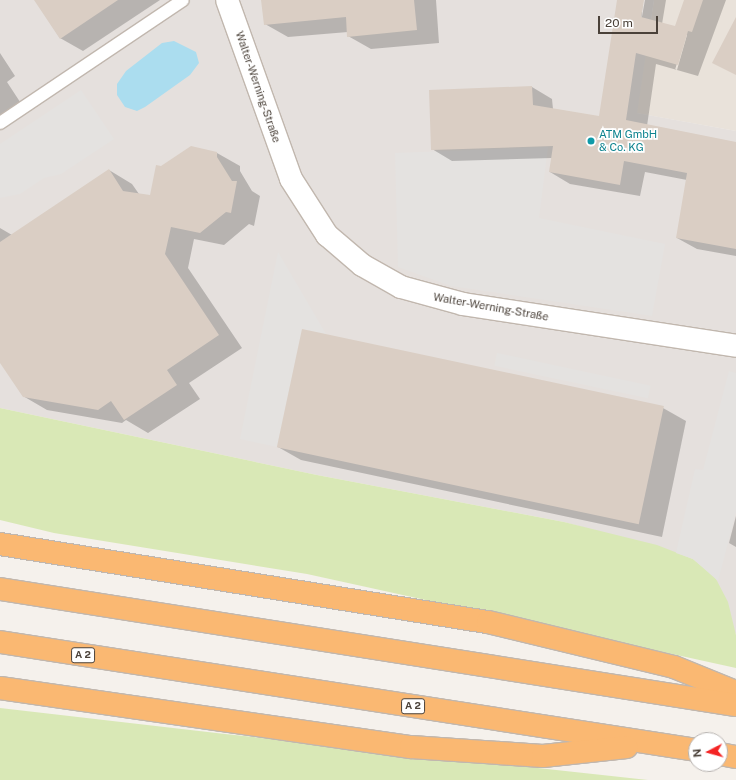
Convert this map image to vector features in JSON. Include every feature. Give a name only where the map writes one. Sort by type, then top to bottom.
[{"type":"highway","points":[[0,529],[84,557]]},
{"type":"highway","points":[[0,544],[488,622],[674,667],[736,692]]},
{"type":"highway","points":[[0,589],[736,705]]},
{"type":"highway","name":"A 2","points":[[0,642],[688,749]]},
{"type":"highway","points":[[0,688],[411,747],[543,756],[660,744]]},
{"type":"street","name":"Walter-Werning-Straße","points":[[227,0],[290,179],[327,235],[362,265],[401,287],[451,302],[736,346]]},
{"type":"lane","points":[[0,123],[183,0]]},
{"type":"shaded area","points":[[0,0],[654,0],[637,113],[736,131],[736,635],[715,577],[693,559],[676,553],[564,522],[317,475],[0,408]]},
{"type":"shaded area","points":[[654,0],[736,0],[736,131],[636,113]]},
{"type":"shaded area","points":[[81,90],[114,139],[61,174],[44,178],[20,194],[0,198],[0,144]]},
{"type":"shaded area","points":[[548,147],[539,218],[665,244],[652,316],[451,286],[398,267],[395,153]]},
{"type":"shaded area","points":[[278,252],[326,334],[302,329],[277,447],[240,439]]},
{"type":"shaded area","points":[[497,353],[651,386],[648,398],[494,366]]},
{"type":"shaded area","points":[[729,371],[736,373],[736,512],[718,581],[693,559],[676,553],[695,469],[703,470]]},
{"type":"green space","points":[[0,408],[317,475],[564,522],[657,545],[693,559],[715,577],[728,602],[736,635],[736,668],[307,574],[54,533],[0,520]]},
{"type":"green space","points":[[0,708],[225,734],[648,780],[0,780]]},
{"type":"water","points":[[174,41],[196,52],[199,63],[190,75],[145,107],[137,111],[125,107],[117,95],[117,84],[126,71],[162,43]]},
{"type":"building","points":[[34,0],[118,0],[60,39]]},
{"type":"building","points":[[261,0],[414,0],[417,30],[347,37],[346,17],[264,25]]},
{"type":"building","points":[[617,0],[644,0],[641,17],[675,26],[684,0],[703,0],[692,32],[688,31],[678,65],[636,53],[626,120],[736,142],[736,249],[676,238],[687,173],[624,161],[620,185],[549,172],[553,146],[431,150],[429,90],[532,86],[533,105],[599,116]]},
{"type":"building","points":[[736,17],[736,75],[712,63]]},
{"type":"building","points":[[191,146],[217,152],[217,157],[232,181],[237,181],[231,213],[226,212],[200,233],[171,227],[165,254],[219,335],[167,370],[177,385],[124,420],[111,401],[98,410],[23,397],[0,363],[0,242],[109,169],[123,191],[150,195],[156,165],[161,166]]},
{"type":"building","points":[[302,329],[664,406],[639,524],[277,447]]},
{"type":"place","name":"ATM GmbH & Co. KG","points":[[591,141]]}]
